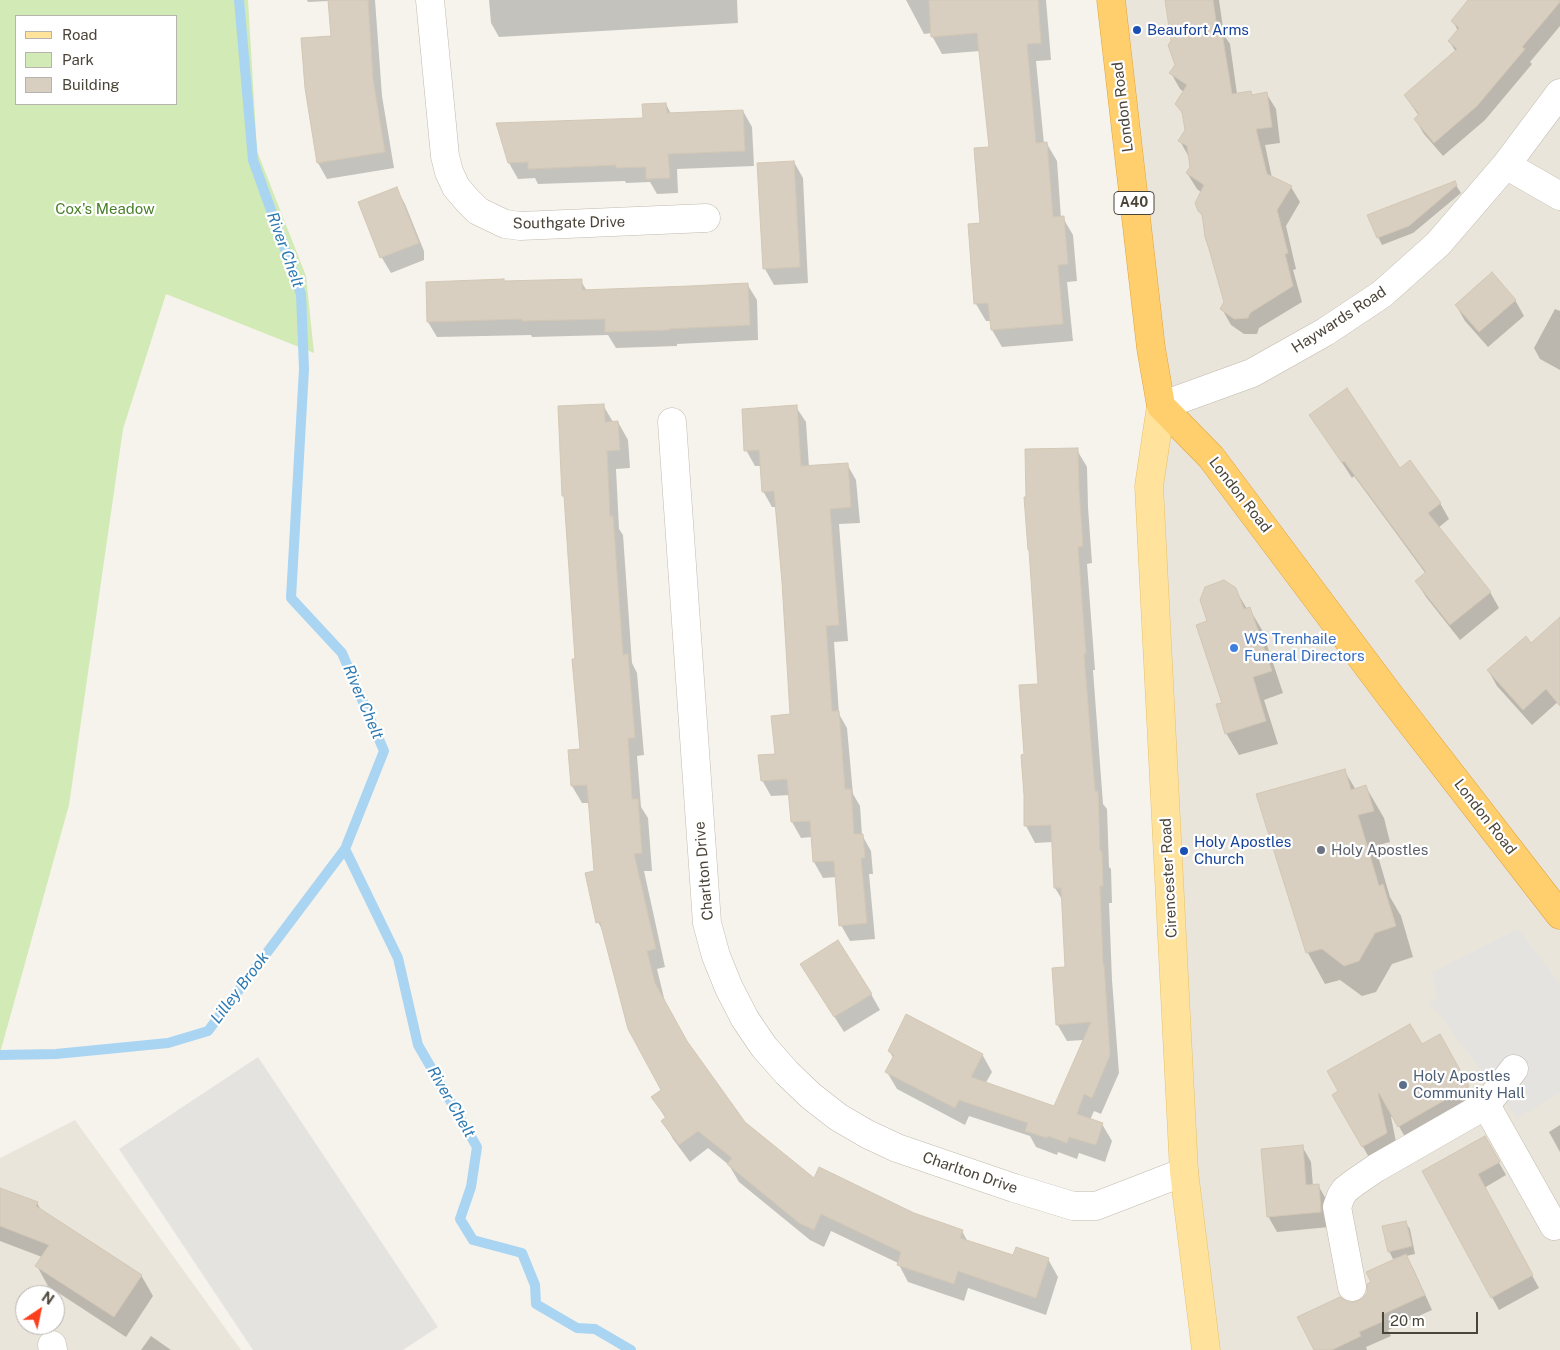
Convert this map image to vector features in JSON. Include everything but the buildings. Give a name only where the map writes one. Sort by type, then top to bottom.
[{"type":"highway","name":"London Road","points":[[1111,0],[1151,348],[1161,406],[1211,457],[1397,704],[1560,914]]},
{"type":"main road","name":"Cirencester Road","points":[[1161,406],[1149,486],[1184,1172],[1206,1350]]},
{"type":"street","name":"Southgate Drive","points":[[430,0],[445,156],[449,172],[456,187],[478,211],[505,224],[520,226],[706,218]]},
{"type":"street","name":"Haywards Road","points":[[1161,406],[1252,373],[1325,332],[1382,294],[1438,244],[1506,165],[1560,93]]},
{"type":"street","points":[[1506,165],[1560,196]]},
{"type":"street","name":"Charlton Drive","points":[[672,422],[707,923],[716,956],[729,988],[745,1019],[764,1047],[811,1096],[838,1117],[867,1134],[897,1148],[1073,1206],[1096,1206],[1184,1172]]},
{"type":"street","points":[[1352,1286],[1337,1207],[1345,1190],[1376,1168],[1486,1105],[1514,1069]]},
{"type":"street","points":[[1486,1105],[1554,1226]]},
{"type":"shaded area","points":[[1111,0],[1560,0],[1560,1350],[1206,1350],[1149,486],[1161,406]]},
{"type":"shaded area","points":[[1518,929],[1560,984],[1560,1093],[1517,1118],[1429,1001],[1434,1000],[1437,996],[1431,973]]},
{"type":"shaded area","points":[[258,1057],[438,1327],[403,1350],[253,1350],[119,1149]]},
{"type":"shaded area","points":[[75,1120],[241,1350],[0,1350],[0,1158]]},
{"type":"green space","name":"Cox's Meadow","points":[[0,0],[248,0],[257,151],[306,276],[314,353],[166,294],[123,429],[69,805],[0,1053]]},
{"type":"waterway","name":"River Chelt","points":[[239,0],[253,160],[301,294],[304,369],[291,598],[342,653],[384,751],[345,849],[398,958],[418,1045],[477,1147],[471,1187],[460,1219],[473,1240],[522,1253],[535,1285],[536,1304],[577,1328],[595,1329],[631,1350]]},
{"type":"waterway","name":"Lilley Brook","points":[[0,1055],[56,1054],[168,1043],[208,1031],[345,849]]},
{"type":"place","name":"Beaufort Arms","points":[[1137,30]]},
{"type":"place","name":"WS Trenhaile Funeral Directors","points":[[1234,648]]},
{"type":"place","name":"Holy Apostles","points":[[1321,850]]},
{"type":"place","name":"Holy Apostles Church","points":[[1184,851]]},
{"type":"place","name":"Holy Apostles Community Hall","points":[[1403,1085]]}]
